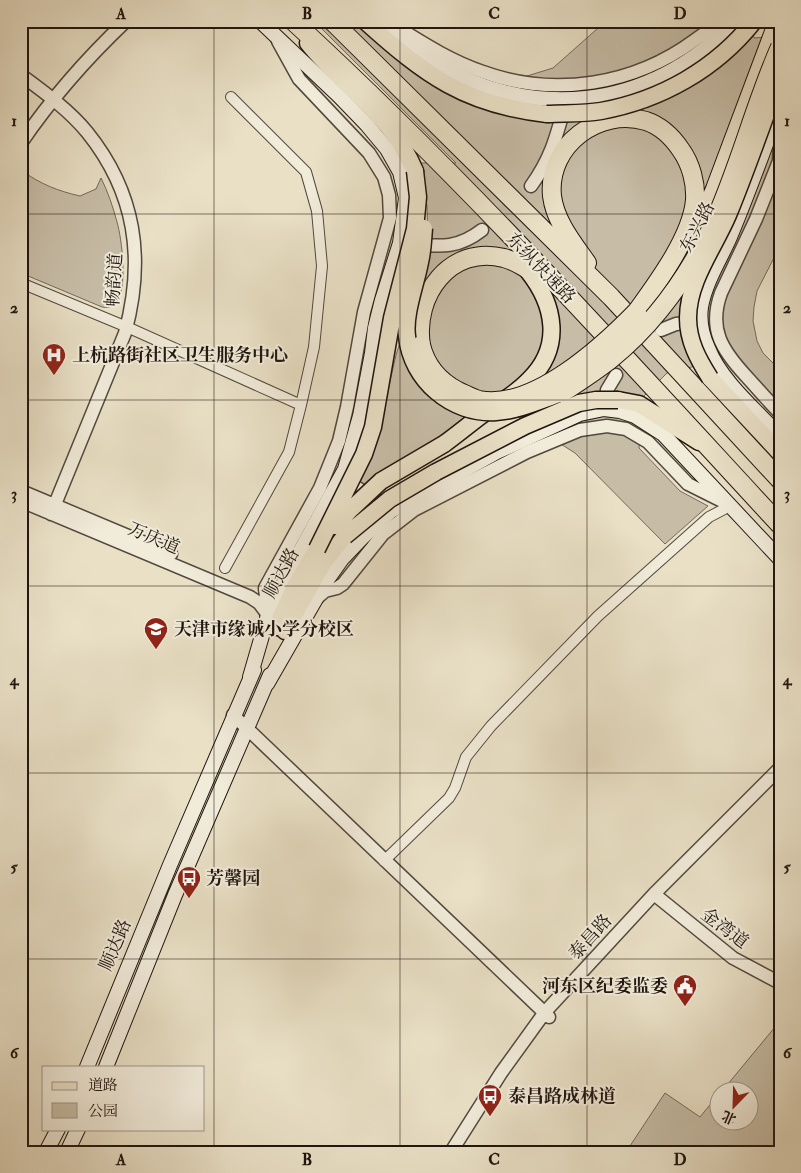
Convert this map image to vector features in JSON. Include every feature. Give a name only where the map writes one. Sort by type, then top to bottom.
[{"type":"highway","name":"东纵快速路","points":[[292,21],[349,72],[536,262],[780,525]]},
{"type":"highway","name":"东纵快速路","points":[[332,21],[611,297],[780,480]]},
{"type":"highway","name":"东兴路","points":[[554,389],[638,311],[680,259],[698,229],[715,189],[778,21]]},
{"type":"highway","name":"东兴路","points":[[554,389],[589,375],[625,347],[666,301],[688,269],[724,200],[780,47]]},
{"type":"highway","points":[[611,297],[563,227],[552,196],[554,174],[562,153],[576,136],[598,123],[621,119],[646,121],[668,135],[684,154],[694,180],[695,201],[686,232],[660,279],[638,311]]},
{"type":"highway","points":[[554,389],[494,401],[480,400],[467,396],[444,382],[432,370],[424,357],[421,345],[420,321],[426,296],[434,283],[458,263],[474,257],[491,255],[513,261],[525,267],[586,315]]},
{"type":"main road","points":[[260,21],[339,96],[368,125],[387,148],[400,172],[406,198],[400,243],[376,328],[360,416],[345,468],[293,564],[276,624]]},
{"type":"main road","points":[[292,21],[321,59],[393,132],[415,171],[422,200],[423,238],[420,263],[410,301],[406,335],[415,364],[424,379],[437,393],[454,403],[480,412],[496,412],[519,408],[554,389]]},
{"type":"main road","points":[[366,21],[408,59],[429,74],[460,91],[506,108],[547,114],[599,111],[628,105],[657,95],[706,67],[745,33],[754,21]]},
{"type":"main road","points":[[382,21],[423,55],[473,81],[518,95],[566,100],[611,94],[644,85],[670,73],[710,45],[735,21]]},
{"type":"main road","points":[[780,76],[748,168],[726,220],[697,279],[688,317],[691,340],[700,363],[710,378],[780,453]]},
{"type":"main road","points":[[778,110],[752,185],[707,286],[701,308],[700,322],[707,346],[716,363],[735,388],[780,436]]},
{"type":"main road","points":[[317,549],[364,454],[373,427],[392,318],[415,229],[418,197],[415,171]]},
{"type":"main road","name":"顺达路","points":[[87,1066],[233,715],[295,586],[317,549],[349,511],[381,481],[444,444],[522,387],[537,372],[551,343],[550,309],[540,286],[525,267]]},
{"type":"main road","name":"顺达路","points":[[106,1066],[175,895],[266,684],[276,624],[370,504],[413,472],[554,389]]},
{"type":"main road","points":[[345,536],[390,499],[436,472],[517,430],[579,403],[596,400],[618,400],[639,404],[710,449]]},
{"type":"main road","points":[[266,684],[312,603],[342,559],[391,511],[497,452],[580,414],[604,409],[620,411],[635,416],[663,434],[780,559]]},
{"type":"main road","points":[[46,1152],[57,1130]]},
{"type":"main road","points":[[67,1152],[78,1130]]},
{"type":"street","points":[[21,143],[102,44],[126,21]]},
{"type":"street","points":[[387,21],[442,55],[483,72],[523,84],[566,85],[610,81],[644,70],[681,51],[719,21]]},
{"type":"street","points":[[274,34],[299,79],[369,153],[384,177],[389,195],[390,218],[364,312],[339,441],[320,488],[265,588],[276,624]]},
{"type":"street","name":"畅韵道","points":[[21,74],[54,101],[87,133],[109,164],[122,193],[131,223],[136,253],[135,282],[127,327],[53,509]]},
{"type":"street","points":[[225,568],[289,452],[314,347],[322,266],[317,211],[306,172],[231,97]]},
{"type":"street","points":[[531,186],[547,161],[557,134],[566,100]]},
{"type":"street","points":[[778,110],[780,143],[778,161],[756,219],[720,293],[715,317],[718,338],[728,357],[780,413]]},
{"type":"street","points":[[400,243],[435,246],[458,244],[471,239],[482,230]]},
{"type":"street","points":[[21,282],[301,405]]},
{"type":"street","points":[[661,330],[676,324],[700,322]]},
{"type":"street","points":[[604,409],[607,390],[616,375]]},
{"type":"street","points":[[312,603],[325,591],[337,588],[343,584],[383,534],[414,510],[527,452],[580,430],[607,426],[626,430],[648,442],[688,484],[730,506]]},
{"type":"street","points":[[341,476],[391,511]]},
{"type":"street","name":"万庆道","points":[[21,491],[53,509],[250,597],[259,603],[276,624]]},
{"type":"street","name":"万庆道","points":[[21,501],[53,509],[253,590],[260,591],[265,588]]},
{"type":"street","points":[[384,861],[449,798],[455,788],[466,757],[491,726],[564,650],[598,616],[709,517],[730,506]]},
{"type":"street","points":[[233,715],[247,726],[384,861],[547,1014]]},
{"type":"street","name":"泰昌路","points":[[451,1152],[501,1073],[547,1014],[780,768]]},
{"type":"street","name":"泰昌路","points":[[657,897],[780,779]]},
{"type":"street","name":"金湾道","points":[[657,897],[733,958],[780,983]]},
{"type":"street","name":"泰昌路","points":[[459,1152],[547,1014]]},
{"type":"green space","points":[[314,21],[356,21],[409,66],[459,97],[553,68],[606,21],[750,21],[754,38],[780,36],[780,246],[757,291],[753,321],[757,341],[763,353],[780,370],[780,403],[736,356],[667,373],[643,397],[639,448],[680,491],[708,506],[665,544],[575,453],[509,411],[423,450],[353,499],[380,426],[396,355],[426,264],[428,242],[427,206],[419,163],[456,163]]},
{"type":"green space","points":[[21,170],[49,186],[80,196],[96,189],[101,178],[115,216],[122,251],[122,287],[116,303],[109,307],[102,307],[21,273]]},
{"type":"green space","points":[[780,1021],[780,1152],[626,1152],[665,1093],[700,1117],[708,1107],[708,1130],[758,1130],[758,1080],[731,1080]]},
{"type":"tunnel","points":[[488,225],[531,186]]},
{"type":"tunnel","points":[[616,375],[657,335]]},
{"type":"place","name":"上杭路街社区卫生服务中心","points":[[54,376]]},
{"type":"place","name":"天津市缘诚小学分校区","points":[[156,650]]},
{"type":"place","name":"芳馨园","points":[[189,899]]},
{"type":"place","name":"河东区纪委监委","points":[[685,1007]]},
{"type":"place","name":"泰昌路成林道","points":[[490,1117]]}]
